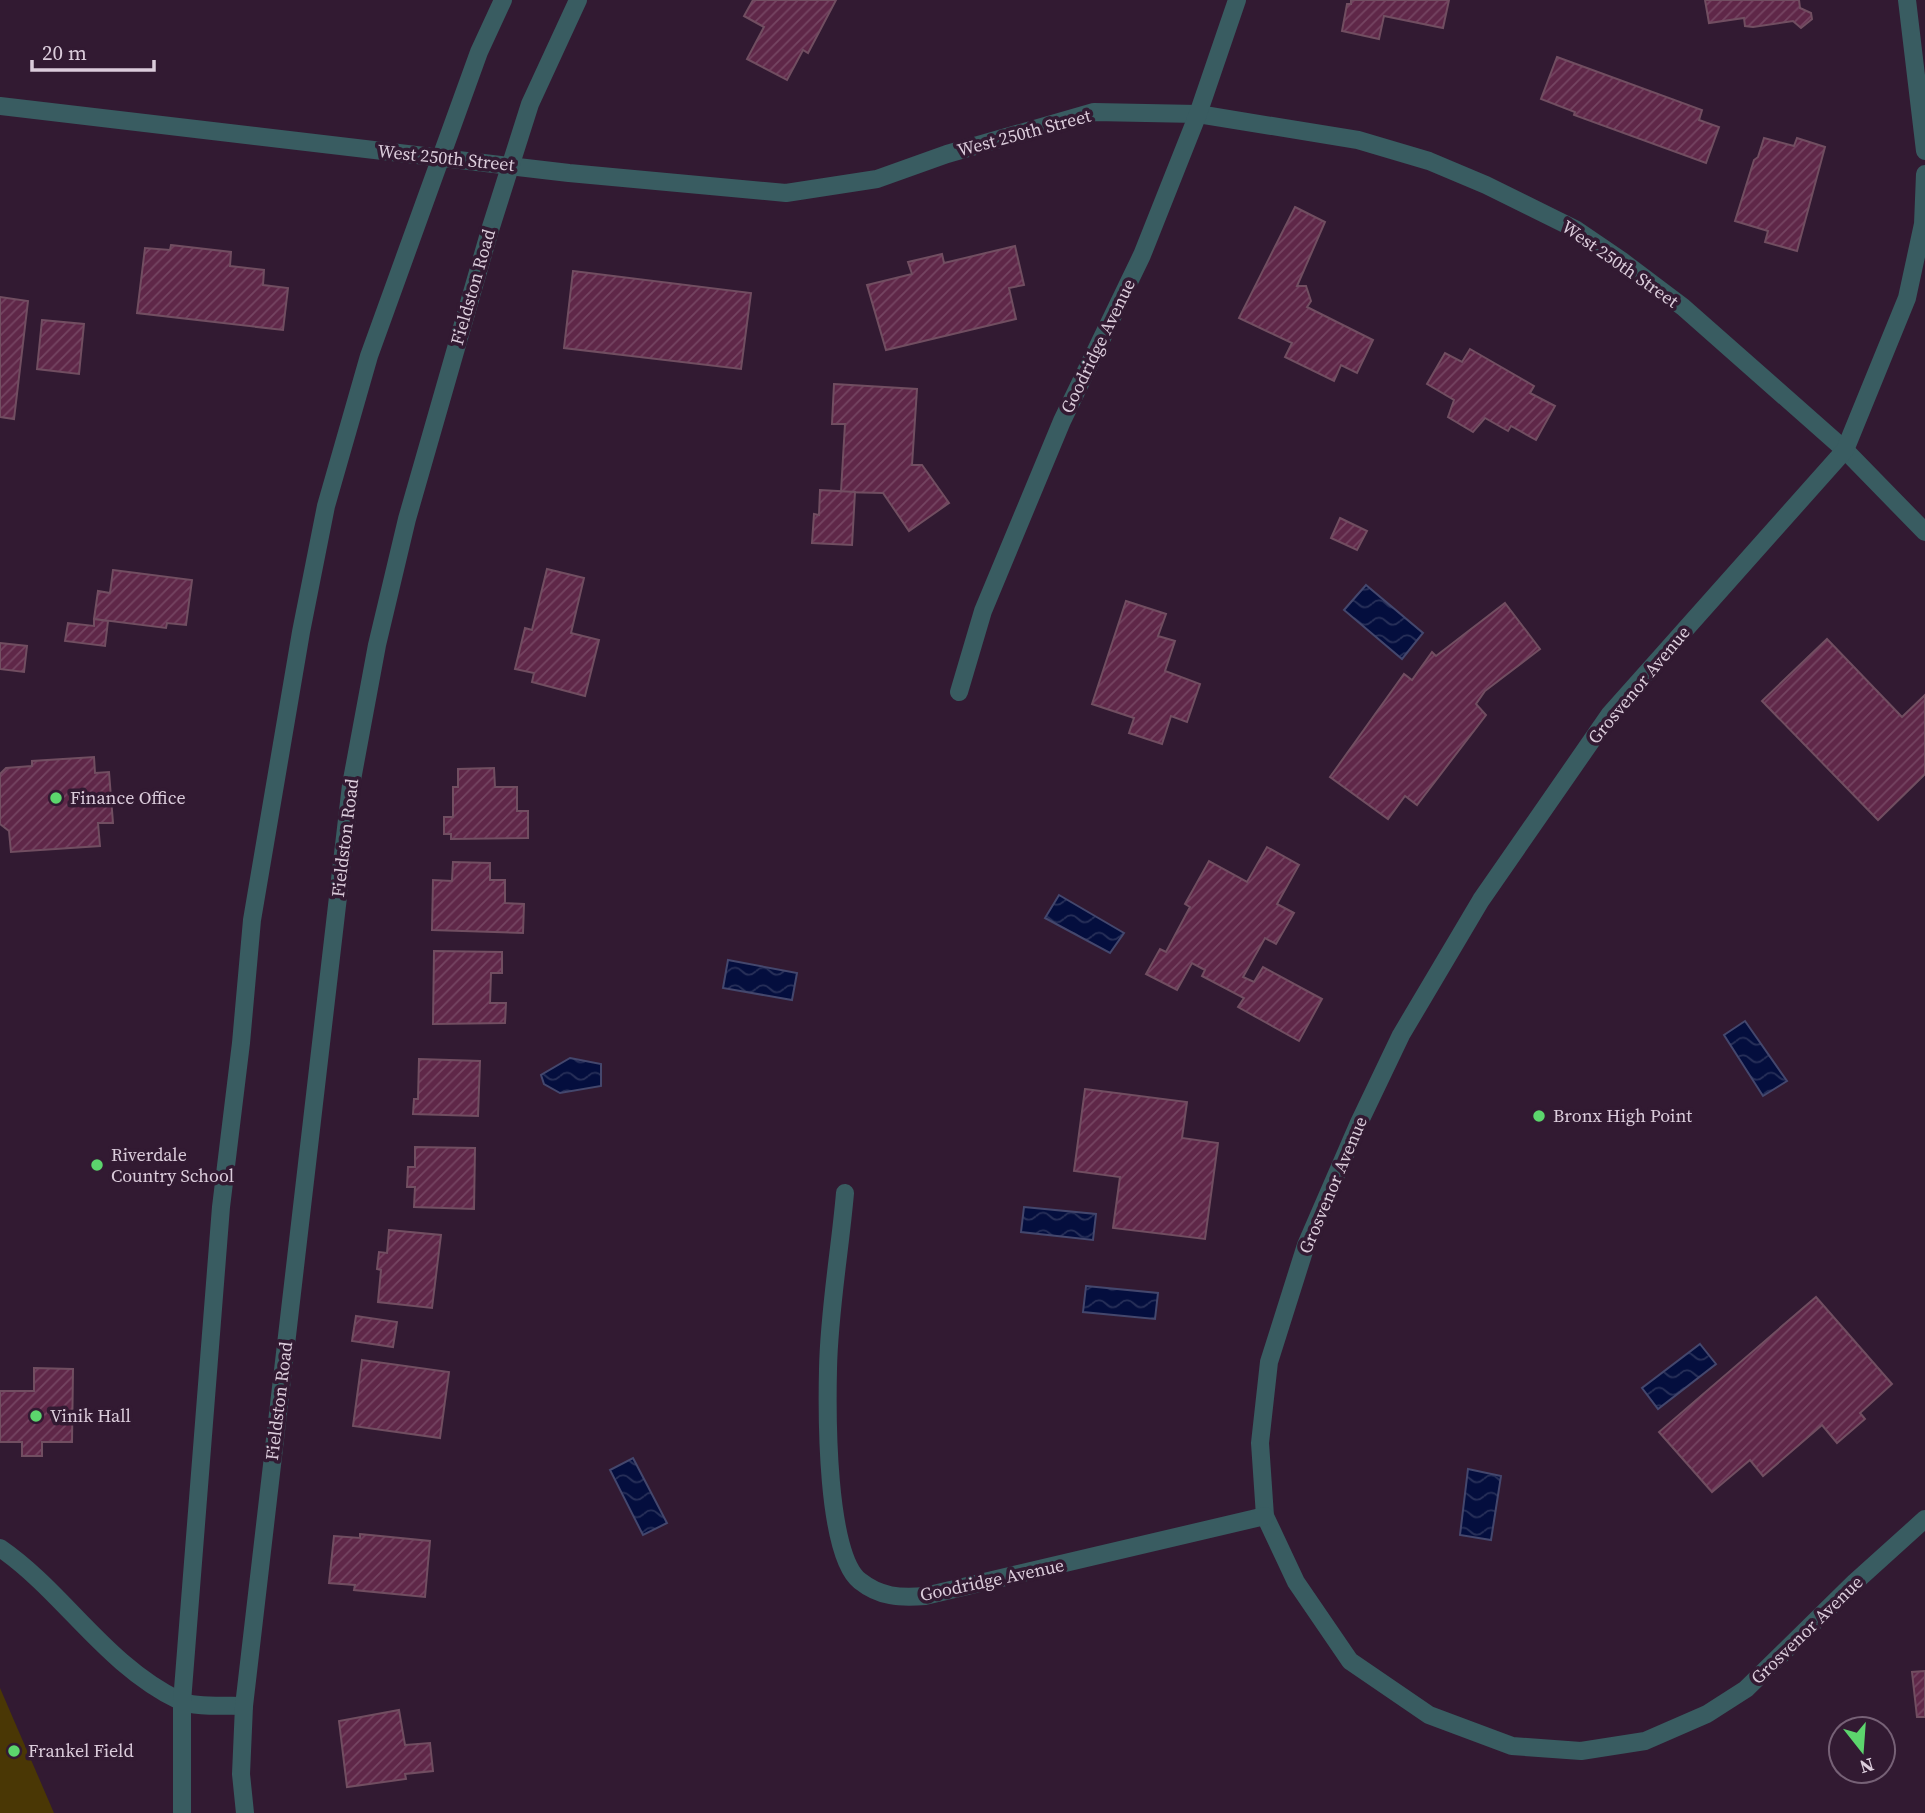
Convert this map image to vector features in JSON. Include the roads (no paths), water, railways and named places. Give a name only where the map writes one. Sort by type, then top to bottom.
[{"type":"street","points":[[182,1813],[182,1702],[221,1207],[241,1043],[251,920],[301,632],[327,506],[369,356],[479,52],[503,0]]},
{"type":"street","name":"Fieldston Road","points":[[245,1813],[241,1774],[244,1706],[351,785],[377,645],[407,519],[509,165],[530,104],[578,0]]},
{"type":"street","name":"Goodridge Avenue","points":[[959,692],[983,611],[1062,421],[1142,255],[1198,114],[1237,0]]},
{"type":"street","points":[[1907,0],[1925,151]]},
{"type":"street","name":"West 250th Street","points":[[0,106],[441,158],[786,193],[877,179],[947,154],[1094,113],[1198,114],[1358,140],[1429,161],[1486,185],[1575,229],[1683,307],[1844,450],[1925,532]]},
{"type":"street","name":"Grosvenor Avenue","points":[[1925,174],[1923,224],[1907,298],[1844,450],[1610,714],[1481,900],[1401,1035],[1306,1245],[1269,1362],[1260,1443],[1265,1516],[1296,1582],[1349,1661],[1429,1715],[1512,1746],[1581,1751],[1645,1741],[1707,1714],[1746,1689],[1925,1519]]},
{"type":"street","name":"Goodridge Avenue","points":[[845,1194],[828,1367],[830,1458],[840,1551],[858,1581],[891,1598],[925,1596],[1265,1516]]},
{"type":"street","points":[[0,1548],[42,1583],[119,1660],[182,1702],[244,1706]]},
{"type":"water","points":[[1366,585],[1423,633],[1402,659],[1344,610]]},
{"type":"water","points":[[1059,895],[1124,933],[1110,953],[1045,918]]},
{"type":"water","points":[[728,960],[797,973],[792,1000],[723,988]]},
{"type":"water","points":[[1745,1021],[1787,1081],[1763,1096],[1724,1035]]},
{"type":"water","points":[[570,1058],[601,1064],[601,1086],[560,1093],[544,1084],[541,1075]]},
{"type":"water","points":[[1024,1207],[1096,1214],[1093,1240],[1021,1232]]},
{"type":"water","points":[[1086,1286],[1158,1293],[1155,1319],[1083,1312]]},
{"type":"water","points":[[1700,1344],[1716,1364],[1658,1409],[1642,1388]]},
{"type":"water","points":[[633,1458],[667,1523],[643,1535],[610,1470]]},
{"type":"water","points":[[1468,1469],[1501,1476],[1491,1540],[1460,1535]]},
{"type":"place","name":"Finance Office","points":[[56,798]]},
{"type":"place","name":"Bronx High Point","points":[[1539,1116]]},
{"type":"place","name":"Riverdale Country School","points":[[97,1165]]},
{"type":"place","name":"Vinik Hall","points":[[36,1416]]},
{"type":"place","name":"Frankel Field","points":[[14,1751]]}]
